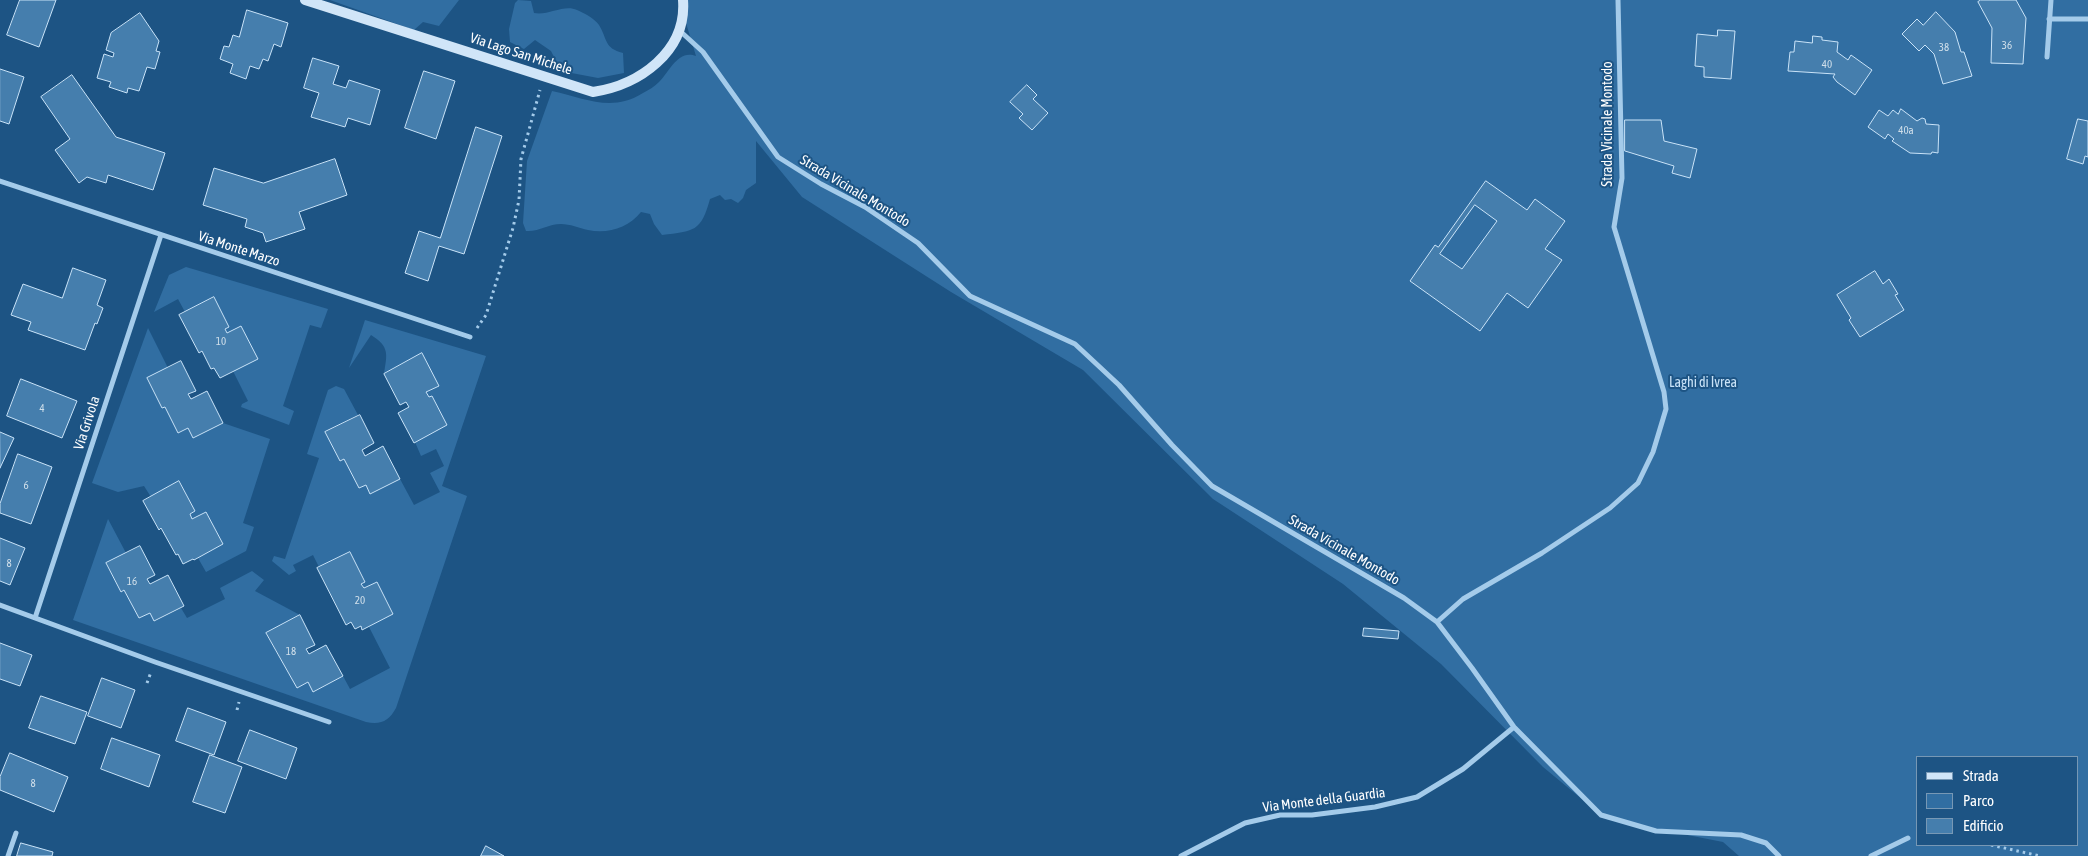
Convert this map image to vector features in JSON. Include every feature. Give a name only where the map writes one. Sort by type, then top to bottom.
[{"type":"main road","name":"Via Lago San Michele","points":[[305,0],[593,92],[612,89],[629,82],[654,66],[669,50],[680,31],[683,0]]},
{"type":"street","name":"Strada Vicinale Montodo","points":[[680,31],[703,52],[778,157],[821,184],[865,207],[918,243],[970,296],[1074,344],[1119,385],[1172,445],[1212,486],[1404,598],[1436,622],[1463,599],[1542,553],[1610,508],[1638,483],[1653,452],[1666,409],[1664,392],[1614,227],[1622,178],[1618,0]]},
{"type":"street","points":[[2047,57],[2050,0]]},
{"type":"street","points":[[2050,19],[2088,19]]},
{"type":"street","name":"Via Monte Marzo","points":[[0,180],[470,337]]},
{"type":"street","name":"Via Grivola","points":[[35,618],[160,234]]},
{"type":"street","points":[[0,605],[155,662],[329,722]]},
{"type":"street","points":[[1436,622],[1514,727],[1601,815],[1656,831],[1742,835],[1766,843],[1779,856]]},
{"type":"street","name":"Via Monte della Guardia","points":[[1181,856],[1245,823],[1280,815],[1312,815],[1375,807],[1417,797],[1463,769],[1514,727]]},
{"type":"street","points":[[8,856],[16,833]]},
{"type":"street","points":[[1871,856],[1908,838]]},
{"type":"path","points":[[470,337],[486,315],[513,228],[519,200],[521,159],[544,76]]},
{"type":"path","points":[[1995,846],[2040,856]]},
{"type":"green space","points":[[330,0],[459,0],[439,26],[423,22],[414,30]]},
{"type":"green space","points":[[518,0],[531,1],[534,13],[545,13],[567,8],[577,10],[592,18],[599,25],[609,46],[623,53],[624,73],[598,78],[561,71],[551,51],[535,40],[524,49],[510,42],[509,29],[515,3]]},
{"type":"green space","name":"Laghi di Ivrea","points":[[679,0],[2088,0],[2088,856],[1739,856],[1723,842],[1606,819],[1543,767],[1441,664],[1343,584],[1213,499],[1083,370],[951,292],[802,197],[756,141],[756,183],[746,190],[743,198],[738,203],[731,199],[725,200],[720,195],[710,199],[703,218],[695,228],[689,231],[662,235],[650,214],[641,212],[624,226],[610,230],[595,231],[561,224],[526,231],[523,223],[527,161],[552,91],[598,102],[620,102],[631,99],[654,86],[679,58],[690,55],[696,56]]},
{"type":"green space","points":[[186,267],[328,309],[321,328],[310,325],[283,406],[294,411],[289,425],[241,407],[242,404],[248,401],[233,371],[257,359],[227,333],[225,329],[229,327],[214,297],[185,312],[178,299],[154,312],[169,275]]},
{"type":"green space","points":[[365,320],[486,356],[442,486],[467,496],[396,708],[390,716],[384,721],[376,723],[366,722],[73,620],[108,519],[126,553],[106,564],[121,592],[124,590],[139,618],[150,613],[155,621],[181,608],[187,618],[225,599],[220,588],[252,571],[264,580],[255,591],[300,615],[266,634],[297,688],[308,682],[314,692],[343,676],[350,689],[390,668],[369,627],[393,613],[377,582],[364,588],[361,584],[365,581],[350,552],[319,567],[313,555],[293,565],[296,571],[289,575],[272,561],[274,556],[285,559],[319,458],[307,454],[328,390],[336,386],[344,389],[358,415],[325,432],[340,461],[344,459],[359,488],[366,485],[370,494],[400,479],[414,505],[440,492],[430,473],[444,466],[436,449],[421,456],[415,442],[447,425],[432,396],[429,397],[426,392],[438,386],[422,354],[384,374],[386,352],[381,343],[371,335],[349,368]]},
{"type":"green space","points":[[148,328],[168,368],[147,379],[162,408],[165,407],[178,433],[188,428],[193,438],[223,423],[270,439],[243,523],[254,527],[246,551],[206,572],[198,558],[223,544],[206,512],[192,519],[190,514],[195,511],[180,482],[151,497],[144,486],[118,492],[92,483]]},
{"type":"building","points":[[20,0],[56,0],[39,47],[7,35]]},
{"type":"building","points":[[1981,0],[2016,0],[2026,18],[2023,64],[1991,63],[1992,28],[1978,2]]},
{"type":"building","points":[[247,10],[288,23],[281,47],[274,44],[268,61],[263,59],[259,69],[250,66],[246,79],[230,73],[233,64],[220,59],[224,46],[229,47],[233,35],[239,37]]},
{"type":"building","points":[[1936,12],[1955,32],[1961,52],[1964,52],[1972,76],[1943,84],[1934,54],[1925,45],[1919,51],[1902,34],[1917,19],[1923,25]]},
{"type":"building","points":[[140,13],[159,41],[156,51],[160,52],[155,69],[147,67],[139,91],[128,88],[127,93],[109,87],[111,82],[97,78],[104,54],[113,57],[114,53],[106,50],[111,33]]},
{"type":"building","points":[[1718,30],[1735,31],[1731,79],[1704,77],[1704,67],[1695,66],[1697,34],[1717,36]]},
{"type":"building","points":[[1813,36],[1822,37],[1822,40],[1838,42],[1837,52],[1848,60],[1851,55],[1872,70],[1855,95],[1837,82],[1833,77],[1835,74],[1788,71],[1790,52],[1794,52],[1795,41],[1812,43]]},
{"type":"building","points":[[313,58],[339,66],[333,84],[346,88],[349,80],[380,90],[370,125],[348,118],[345,127],[311,117],[319,93],[304,88]]},
{"type":"building","points":[[0,69],[24,77],[9,124],[0,121]]},
{"type":"building","points":[[424,71],[455,81],[436,139],[405,128]]},
{"type":"building","points":[[72,75],[116,137],[165,153],[153,190],[108,175],[106,183],[87,177],[79,183],[55,150],[70,139],[41,97]]},
{"type":"building","points":[[1027,85],[1037,95],[1033,99],[1048,113],[1032,130],[1019,118],[1023,114],[1010,102]]},
{"type":"building","points":[[1901,109],[1917,121],[1922,118],[1925,119],[1926,124],[1939,125],[1938,153],[1910,153],[1892,141],[1894,139],[1888,134],[1885,139],[1868,127],[1879,110],[1888,116],[1893,110],[1898,114]]},
{"type":"building","points":[[2078,119],[2088,121],[2088,157],[2085,156],[2083,164],[2067,159]]},
{"type":"building","points":[[1625,120],[1661,120],[1664,141],[1697,149],[1690,178],[1672,173],[1674,166],[1625,151]]},
{"type":"building","points":[[476,127],[502,136],[464,254],[439,246],[428,281],[405,273],[419,231],[440,238]]},
{"type":"building","points":[[335,159],[347,195],[299,212],[305,229],[266,242],[263,233],[245,227],[247,219],[203,205],[214,168],[263,183]]},
{"type":"building","points":[[1486,181],[1527,210],[1535,199],[1565,221],[1545,249],[1562,260],[1528,308],[1507,293],[1480,331],[1410,281],[1435,245],[1438,247]],"holes":[[[1475,205],[1497,221],[1462,269],[1440,254]]]},
{"type":"building","points":[[73,268],[106,280],[97,305],[103,308],[85,350],[28,330],[31,322],[11,315],[23,284],[62,298]]},
{"type":"building","points":[[1875,271],[1883,284],[1889,279],[1898,294],[1895,295],[1904,310],[1860,337],[1837,295]]},
{"type":"building","points":[[214,297],[229,327],[225,329],[227,333],[241,326],[258,359],[220,378],[214,368],[211,369],[202,351],[199,353],[179,315]]},
{"type":"building","points":[[422,353],[439,386],[426,392],[429,397],[432,396],[447,425],[414,443],[398,413],[409,407],[406,402],[400,405],[384,374]]},
{"type":"building","points":[[181,361],[196,391],[188,394],[191,399],[207,391],[223,423],[193,438],[188,428],[178,433],[165,407],[162,408],[147,378]]},
{"type":"building","points":[[21,379],[77,401],[62,438],[7,416]]},
{"type":"building","points":[[360,415],[374,443],[362,450],[365,456],[383,446],[400,479],[370,494],[366,485],[359,488],[344,459],[340,461],[325,432]]},
{"type":"building","points":[[0,432],[14,438],[0,468]]},
{"type":"building","points":[[18,454],[52,467],[31,524],[0,513],[0,504]]},
{"type":"building","points":[[179,481],[195,511],[190,514],[192,519],[206,512],[223,544],[183,564],[161,528],[159,530],[143,501]]},
{"type":"building","points":[[0,538],[25,548],[10,585],[0,581]]},
{"type":"building","points":[[140,546],[155,575],[147,579],[150,584],[168,575],[184,606],[154,621],[150,613],[139,618],[124,590],[121,592],[106,563]]},
{"type":"building","points":[[350,552],[365,582],[361,584],[364,588],[377,582],[393,614],[362,630],[361,626],[355,629],[351,622],[346,625],[317,568]]},
{"type":"building","points":[[300,615],[315,645],[306,649],[309,654],[326,645],[343,676],[313,692],[308,682],[297,688],[266,633]]},
{"type":"building","points":[[1364,628],[1399,631],[1398,639],[1363,636]]},
{"type":"building","points":[[0,643],[32,655],[20,686],[0,679]]},
{"type":"building","points":[[102,678],[135,690],[121,728],[88,716]]},
{"type":"building","points":[[41,696],[87,712],[75,744],[29,728]]},
{"type":"building","points":[[188,708],[226,722],[214,755],[176,741]]},
{"type":"building","points":[[250,730],[297,748],[286,779],[238,761]]},
{"type":"building","points":[[112,738],[160,755],[149,787],[101,769]]},
{"type":"building","points":[[10,753],[68,777],[54,812],[0,790],[0,777]]},
{"type":"building","points":[[210,755],[242,767],[225,813],[193,802]]},
{"type":"building","points":[[21,843],[53,852],[52,856],[17,856]]},
{"type":"building","points":[[486,846],[504,856],[481,856]]}]
